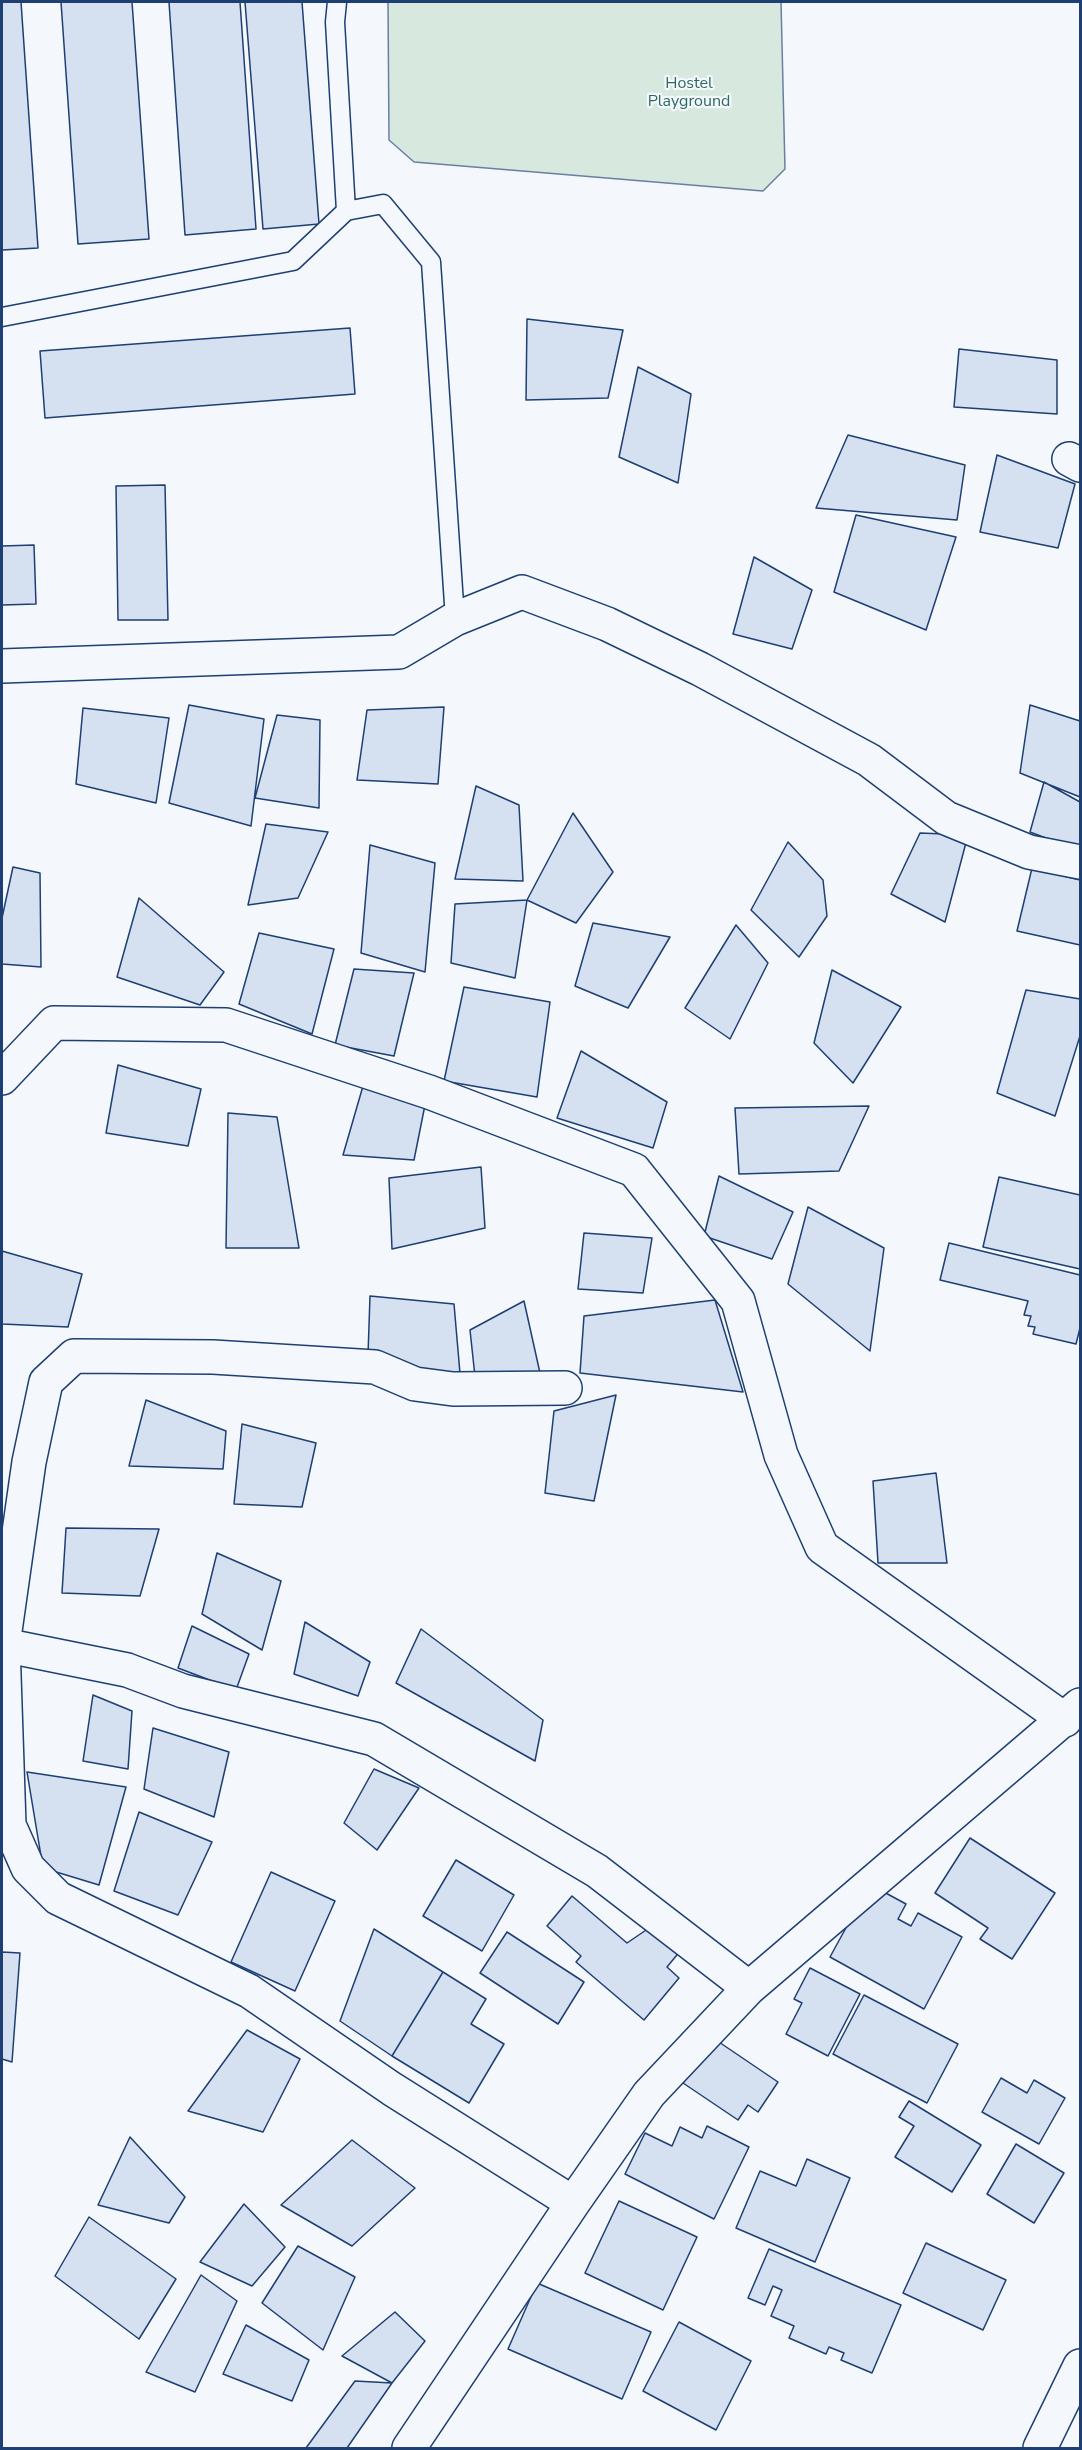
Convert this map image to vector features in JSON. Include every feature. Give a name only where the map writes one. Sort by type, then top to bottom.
[{"type":"street","points":[[2,666],[399,652],[455,619],[522,592],[607,624],[700,669],[869,760],[946,818],[1029,852],[1080,862]]},
{"type":"street","points":[[2,1078],[54,1023],[226,1024],[429,1092],[634,1170],[738,1301],[781,1455],[822,1547],[1073,1712],[748,1988],[649,2094],[409,2448]]},
{"type":"street","points":[[565,1388],[453,1389],[414,1384],[375,1367],[213,1357],[74,1356],[46,1382],[29,1462],[3,1645],[5,1825],[28,1868],[58,1898],[249,1991],[392,2089],[573,2203]]},
{"type":"street","points":[[3,1645],[127,1670],[183,1691],[374,1739],[597,1871],[748,1988]]},
{"type":"street","points":[[1040,2448],[1080,2368]]},
{"type":"lane","points":[[337,2],[335,22],[346,211]]},
{"type":"lane","points":[[2,317],[293,261],[346,211],[383,204],[431,262],[455,619]]},
{"type":"green space","name":"Hostel Playground","points":[[388,2],[781,2],[785,169],[763,191],[414,162],[389,140]]},
{"type":"building","points":[[2,2],[21,2],[38,248],[2,250]]},
{"type":"building","points":[[61,2],[132,2],[149,239],[78,244]]},
{"type":"building","points":[[169,2],[240,2],[256,229],[185,235]]},
{"type":"building","points":[[245,2],[302,2],[319,224],[263,229]]},
{"type":"building","points":[[527,319],[623,330],[608,398],[526,400]]},
{"type":"building","points":[[350,328],[355,394],[45,418],[40,351]]},
{"type":"building","points":[[959,349],[1057,360],[1057,414],[954,407]]},
{"type":"building","points":[[638,367],[691,394],[678,483],[619,457]]},
{"type":"building","points":[[848,435],[965,465],[957,520],[816,508]]},
{"type":"building","points":[[997,455],[1075,484],[1058,548],[980,532]]},
{"type":"building","points":[[165,485],[168,620],[118,620],[116,486]]},
{"type":"building","points":[[856,515],[956,537],[926,630],[834,592]]},
{"type":"building","points":[[34,545],[36,604],[2,605],[2,546]]},
{"type":"building","points":[[754,557],[812,590],[792,649],[733,634]]},
{"type":"building","points":[[189,705],[264,719],[251,826],[169,803]]},
{"type":"building","points":[[1030,705],[1080,721],[1080,797],[1020,773]]},
{"type":"building","points":[[444,707],[438,784],[357,780],[367,710]]},
{"type":"building","points":[[83,708],[169,718],[156,803],[76,784]]},
{"type":"building","points":[[277,715],[320,720],[319,808],[255,798]]},
{"type":"building","points":[[1044,782],[1080,802],[1080,851],[1030,832]]},
{"type":"building","points":[[476,786],[519,805],[523,881],[455,879]]},
{"type":"building","points":[[573,813],[613,872],[576,923],[527,900]]},
{"type":"building","points":[[266,824],[328,832],[298,898],[248,905]]},
{"type":"building","points":[[920,833],[968,835],[945,922],[891,894]]},
{"type":"building","points":[[788,842],[823,880],[827,916],[799,957],[751,910]]},
{"type":"building","points":[[370,845],[435,863],[425,972],[361,953]]},
{"type":"building","points":[[13,867],[40,873],[41,967],[2,964],[2,918]]},
{"type":"building","points":[[1032,868],[1080,880],[1080,945],[1017,931]]},
{"type":"building","points":[[139,898],[224,972],[200,1005],[117,977]]},
{"type":"building","points":[[527,900],[515,978],[451,963],[455,904]]},
{"type":"building","points":[[593,923],[670,937],[628,1008],[575,986]]},
{"type":"building","points":[[736,925],[768,963],[730,1039],[685,1008]]},
{"type":"building","points":[[259,933],[334,949],[312,1034],[239,1004]]},
{"type":"building","points":[[354,969],[414,973],[394,1056],[335,1045]]},
{"type":"building","points":[[832,970],[901,1007],[853,1083],[814,1043]]},
{"type":"building","points":[[464,987],[550,1002],[537,1097],[444,1081]]},
{"type":"building","points":[[1026,990],[1080,999],[1080,1036],[1055,1116],[997,1093]]},
{"type":"building","points":[[581,1051],[667,1102],[653,1148],[557,1118]]},
{"type":"building","points":[[118,1065],[201,1089],[188,1146],[106,1133]]},
{"type":"building","points":[[363,1086],[425,1105],[414,1160],[343,1155]]},
{"type":"building","points":[[869,1106],[839,1171],[739,1174],[735,1108]]},
{"type":"building","points":[[228,1113],[277,1117],[299,1248],[226,1248]]},
{"type":"building","points":[[481,1167],[485,1228],[392,1249],[389,1178]]},
{"type":"building","points":[[719,1176],[793,1212],[772,1259],[704,1236]]},
{"type":"building","points":[[999,1177],[1080,1195],[1080,1269],[983,1247]]},
{"type":"building","points":[[808,1207],[884,1248],[870,1351],[788,1284]]},
{"type":"building","points":[[584,1233],[652,1238],[643,1293],[578,1289]]},
{"type":"building","points":[[949,1243],[1080,1275],[1080,1328],[1076,1344],[1033,1334],[1035,1327],[1028,1326],[1031,1316],[1024,1315],[1028,1301],[940,1280]]},
{"type":"building","points":[[2,1251],[82,1274],[68,1327],[2,1324]]},
{"type":"building","points":[[370,1296],[454,1304],[461,1385],[368,1355]]},
{"type":"building","points":[[715,1300],[743,1392],[580,1373],[584,1316]]},
{"type":"building","points":[[524,1301],[540,1373],[476,1386],[470,1330]]},
{"type":"building","points":[[616,1395],[594,1501],[545,1493],[554,1411]]},
{"type":"building","points":[[146,1400],[226,1431],[223,1469],[129,1466]]},
{"type":"building","points":[[242,1424],[316,1443],[302,1507],[234,1504]]},
{"type":"building","points":[[936,1473],[947,1563],[878,1563],[873,1481]]},
{"type":"building","points":[[66,1528],[159,1529],[140,1596],[62,1593]]},
{"type":"building","points":[[217,1553],[281,1581],[262,1650],[202,1614]]},
{"type":"building","points":[[305,1622],[370,1662],[358,1696],[294,1674]]},
{"type":"building","points":[[192,1626],[249,1654],[236,1690],[178,1668]]},
{"type":"building","points":[[421,1629],[543,1720],[535,1761],[396,1683]]},
{"type":"building","points":[[93,1695],[132,1711],[128,1769],[83,1761]]},
{"type":"building","points":[[153,1728],[229,1752],[214,1817],[144,1789]]},
{"type":"building","points":[[374,1769],[419,1788],[377,1850],[344,1823]]},
{"type":"building","points":[[27,1772],[126,1787],[99,1885],[43,1868]]},
{"type":"building","points":[[139,1812],[212,1842],[178,1915],[114,1891]]},
{"type":"building","points":[[970,1838],[1055,1893],[1012,1959],[980,1939],[988,1928],[935,1893]]},
{"type":"building","points":[[456,1860],[514,1895],[482,1951],[423,1916]]},
{"type":"building","points":[[271,1872],[335,1901],[295,1991],[231,1962]]},
{"type":"building","points":[[882,1891],[906,1904],[898,1919],[911,1926],[918,1913],[962,1937],[924,2009],[830,1957],[865,1893],[878,1900]]},
{"type":"building","points":[[572,1896],[627,1943],[652,1926],[681,1950],[667,1967],[679,1978],[644,2020],[576,1962],[581,1956],[547,1926]]},
{"type":"building","points":[[374,1929],[443,1972],[392,2056],[340,2021]]},
{"type":"building","points":[[507,1932],[584,1982],[558,2024],[480,1973]]},
{"type":"building","points":[[2,1952],[20,1953],[12,2062],[2,2059]]},
{"type":"building","points":[[810,1968],[860,1994],[828,2056],[786,2034],[802,2003],[794,1999]]},
{"type":"building","points":[[443,1972],[486,1999],[471,2024],[504,2044],[469,2103],[392,2056]]},
{"type":"building","points":[[864,1995],[958,2044],[927,2103],[833,2054]]},
{"type":"building","points":[[247,2030],[300,2059],[263,2132],[188,2111]]},
{"type":"building","points":[[713,2038],[778,2082],[758,2112],[748,2105],[738,2120],[683,2083]]},
{"type":"building","points":[[1001,2078],[1027,2093],[1034,2080],[1065,2098],[1039,2144],[982,2112]]},
{"type":"building","points":[[909,2101],[981,2145],[952,2192],[895,2157],[914,2126],[899,2117]]},
{"type":"building","points":[[707,2126],[749,2147],[714,2219],[625,2174],[645,2133],[672,2146],[680,2127],[702,2138]]},
{"type":"building","points":[[130,2137],[185,2197],[169,2223],[98,2205]]},
{"type":"building","points":[[352,2140],[415,2188],[352,2246],[281,2205]]},
{"type":"building","points":[[1016,2144],[1064,2173],[1034,2223],[987,2194]]},
{"type":"building","points":[[807,2159],[850,2178],[815,2262],[736,2228],[760,2171],[796,2186]]},
{"type":"building","points":[[619,2201],[697,2237],[663,2310],[585,2273]]},
{"type":"building","points":[[244,2204],[285,2247],[252,2286],[200,2262]]},
{"type":"building","points":[[89,2217],[176,2279],[139,2339],[55,2276]]},
{"type":"building","points":[[926,2243],[1006,2280],[983,2330],[903,2293]]},
{"type":"building","points":[[298,2246],[355,2277],[323,2350],[262,2303]]},
{"type":"building","points":[[769,2249],[901,2305],[872,2373],[841,2360],[844,2353],[829,2347],[826,2354],[789,2338],[794,2326],[771,2316],[782,2290],[773,2286],[765,2305],[748,2298]]},
{"type":"building","points":[[201,2275],[237,2301],[195,2392],[146,2372]]},
{"type":"building","points":[[537,2283],[651,2332],[622,2399],[508,2349]]},
{"type":"building","points":[[395,2312],[425,2341],[392,2383],[342,2356]]},
{"type":"building","points":[[679,2322],[751,2361],[716,2430],[643,2391]]},
{"type":"building","points":[[246,2325],[309,2360],[292,2401],[223,2374]]},
{"type":"building","points":[[355,2381],[392,2383],[347,2448],[306,2448]]}]
